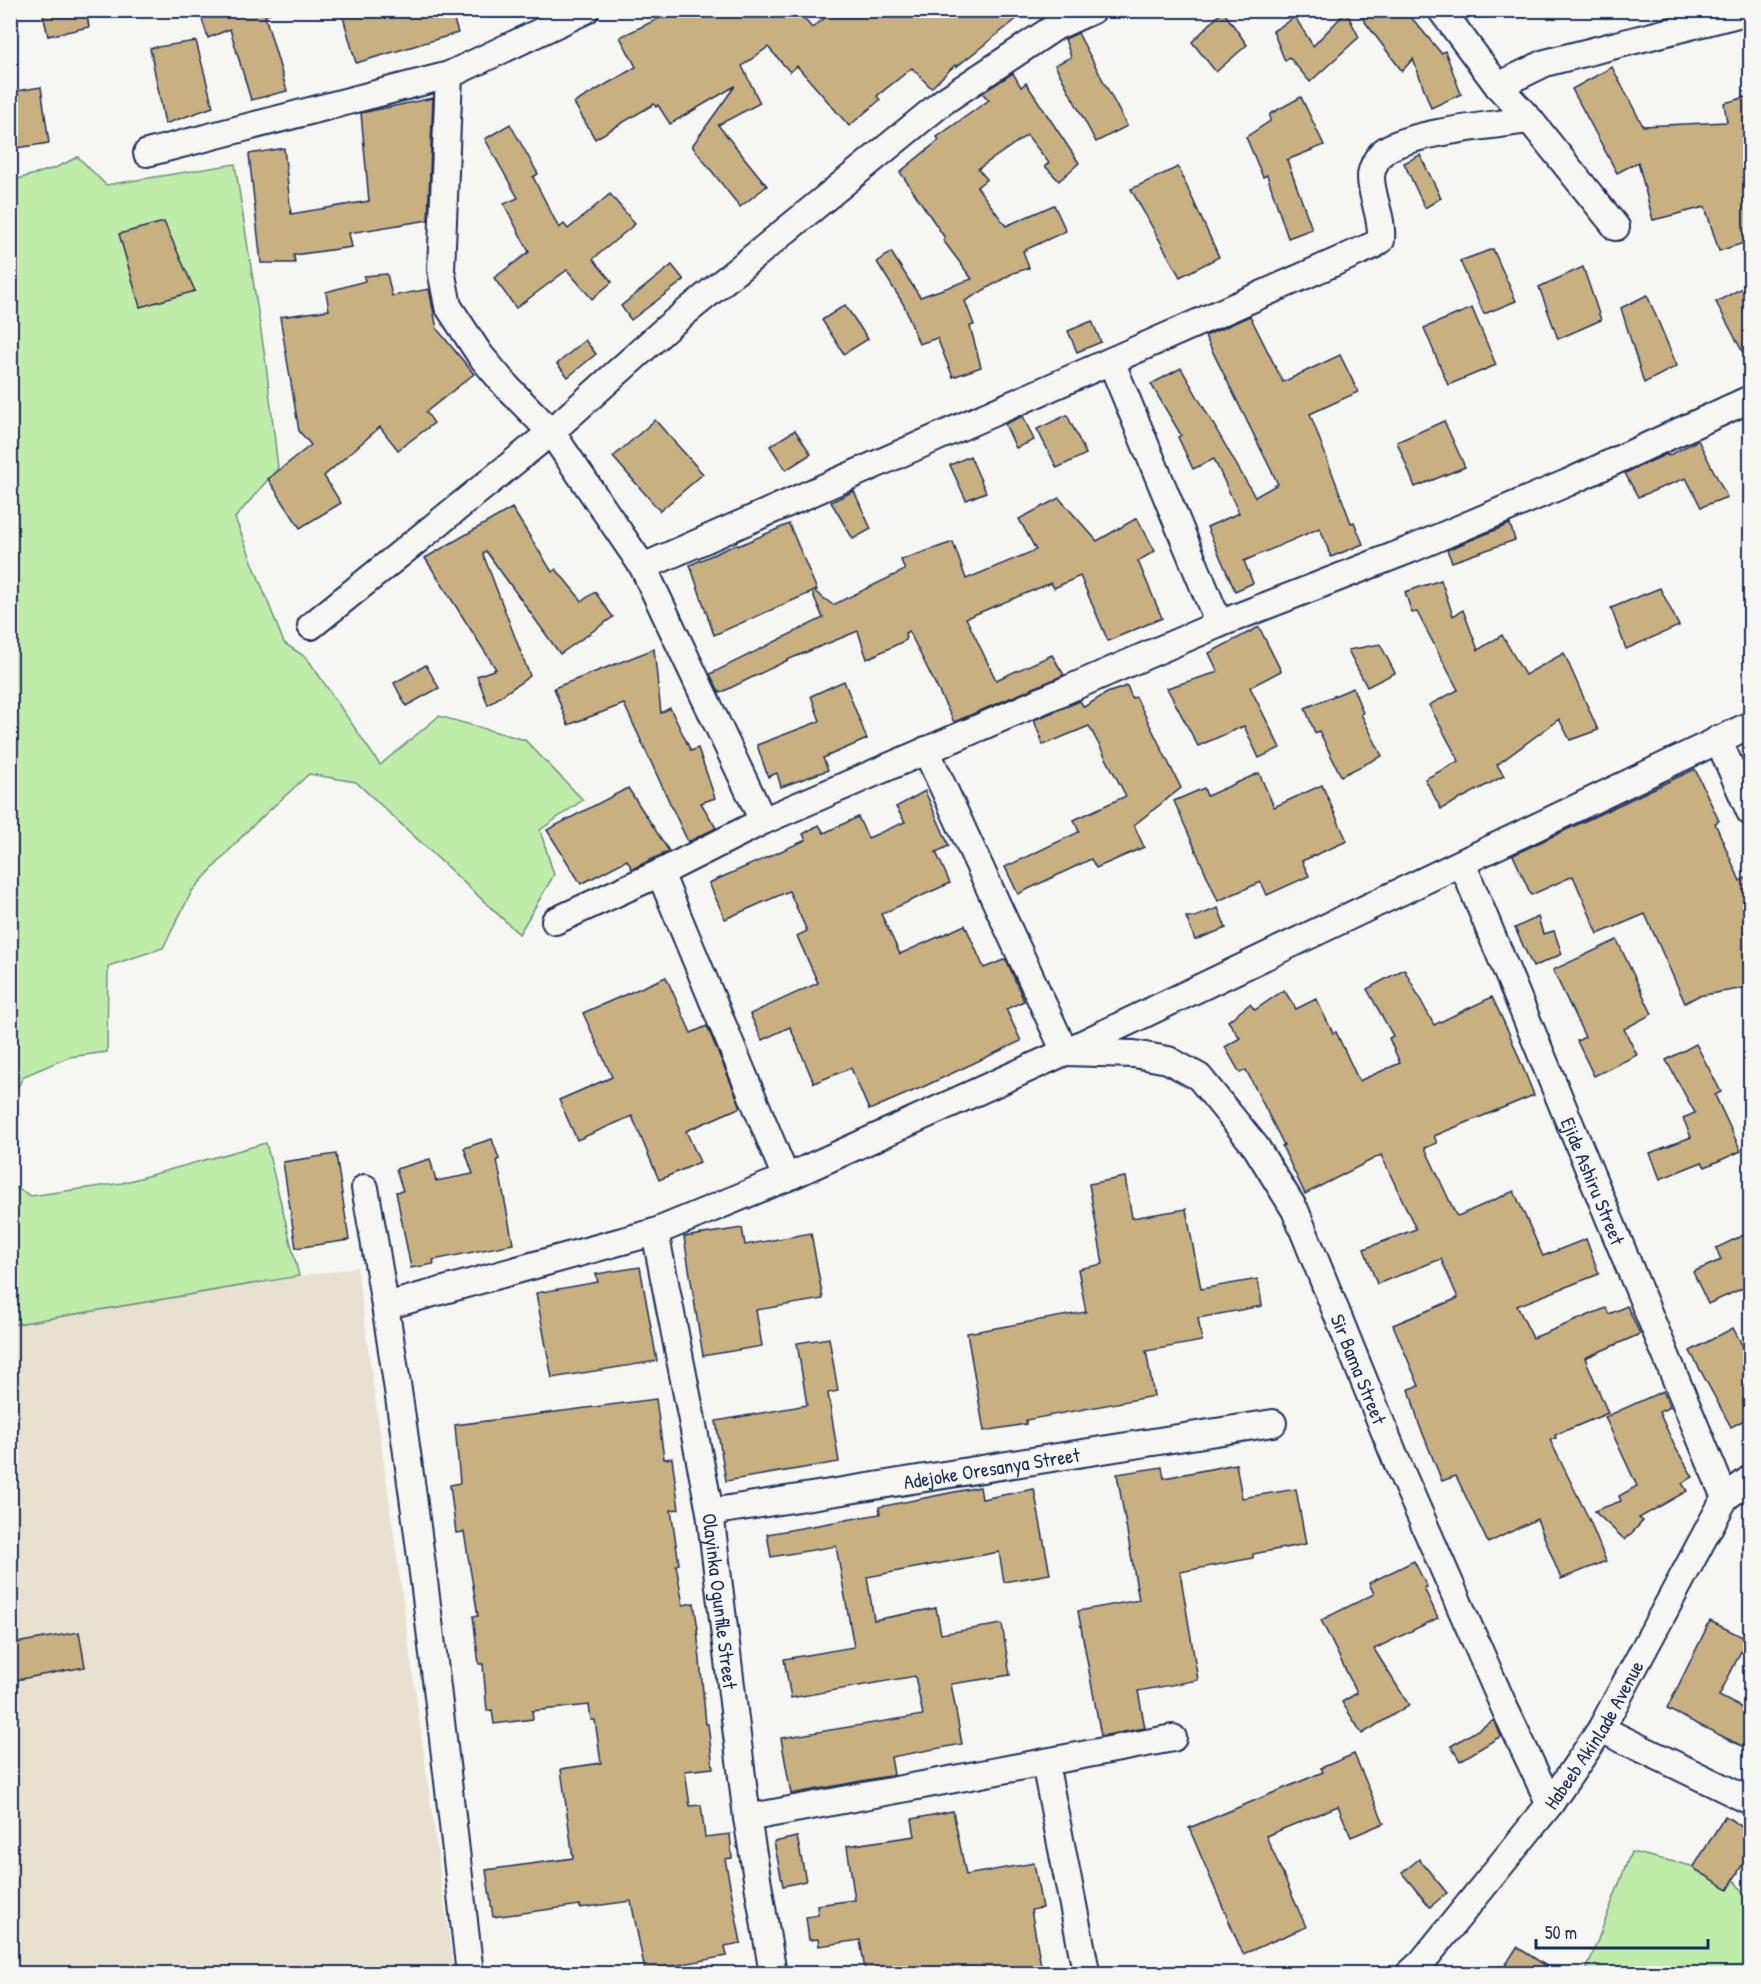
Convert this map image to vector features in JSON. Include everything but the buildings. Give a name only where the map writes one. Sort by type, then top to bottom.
[{"type":"street","points":[[147,153],[449,75],[586,10]]},
{"type":"street","points":[[311,626],[551,432],[669,326],[944,101],[1050,19],[1093,10]]},
{"type":"street","points":[[1441,10],[1498,86],[1530,120],[1616,227]]},
{"type":"street","points":[[1498,86],[1545,63],[1750,11]]},
{"type":"street","points":[[449,75],[441,270],[448,306],[480,356],[551,432],[643,567],[763,821]]},
{"type":"street","points":[[643,567],[1374,245],[1381,240],[1382,229],[1371,176],[1375,163],[1383,152],[1401,142],[1437,133],[1530,120]]},
{"type":"street","points":[[1111,360],[1219,624]]},
{"type":"street","points":[[555,921],[660,873],[763,821],[1219,624],[1430,542],[1567,483],[1750,399]]},
{"type":"street","points":[[386,1306],[655,1232],[786,1178],[1065,1052],[1750,725]]},
{"type":"street","points":[[1718,739],[1750,812]]},
{"type":"street","points":[[927,750],[1065,1052]]},
{"type":"street","name":"Ejide Ashiru Street","points":[[1462,863],[1725,1498]]},
{"type":"street","points":[[660,873],[786,1178]]},
{"type":"street","name":"Sir Bama Street","points":[[1065,1052],[1134,1054],[1168,1060],[1199,1077],[1256,1147],[1296,1210],[1399,1467],[1505,1709],[1550,1804]]},
{"type":"street","points":[[365,1188],[386,1306],[435,1669],[470,1974]]},
{"type":"street","name":"Olayinka Ogunfile Street","points":[[655,1232],[710,1512],[747,1818],[773,1974]]},
{"type":"street","name":"Adejoke Oresanya Street","points":[[710,1512],[1273,1423]]},
{"type":"street","name":"Habeeb Akinlade Avenue","points":[[1409,1974],[1422,1962],[1550,1804],[1601,1730],[1725,1498],[1750,1479]]},
{"type":"street","points":[[1601,1730],[1750,1801]]},
{"type":"street","points":[[747,1818],[1173,1738]]},
{"type":"street","points":[[1045,1763],[1085,1966]]},
{"type":"shaded area","points":[[357,1267],[454,1973],[11,1974],[11,1325]]},
{"type":"green space","points":[[78,157],[106,185],[235,164],[266,364],[278,468],[235,518],[284,643],[307,658],[380,765],[439,716],[525,740],[583,800],[540,830],[554,875],[519,934],[356,782],[309,774],[249,829],[192,891],[163,948],[108,966],[107,1052],[69,1057],[24,1076],[11,1099],[11,181],[55,168]]},
{"type":"green space","points":[[266,1143],[299,1276],[11,1325],[11,1185],[31,1196],[122,1183]]},
{"type":"green space","points":[[1631,1852],[1731,1875],[1750,1904],[1750,1973],[1585,1974]]}]
